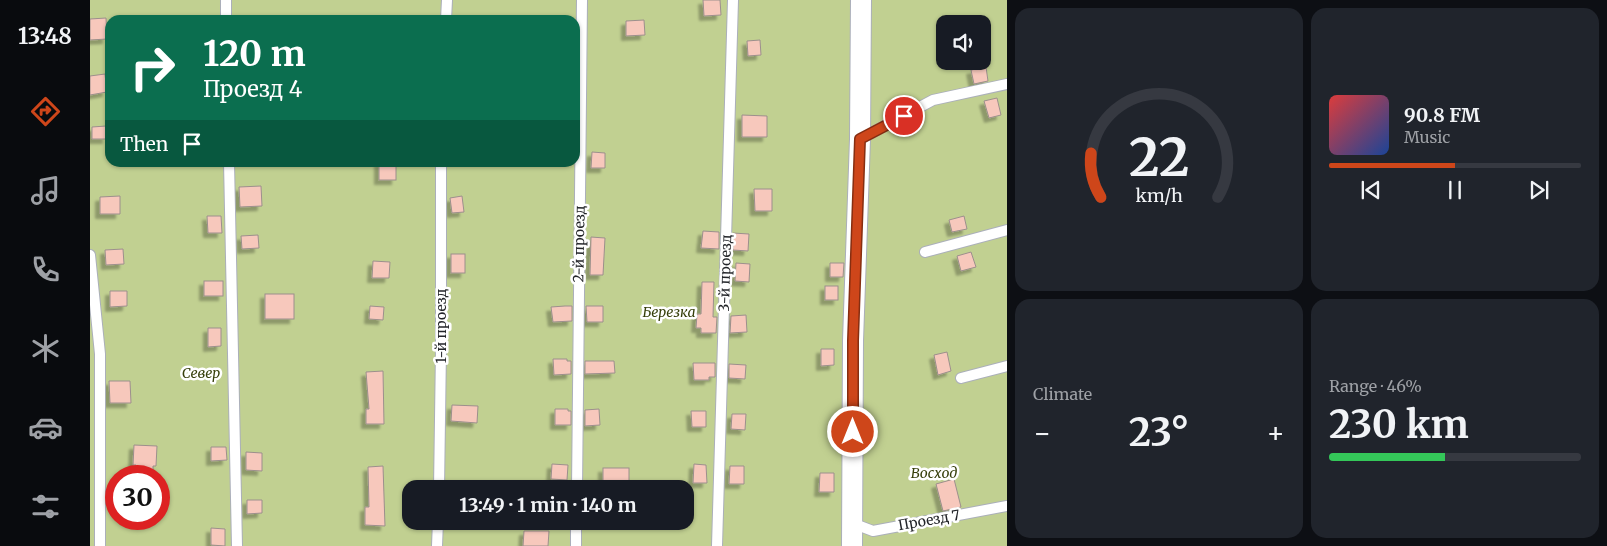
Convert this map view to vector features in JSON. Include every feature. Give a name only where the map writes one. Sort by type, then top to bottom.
[{"type":"street","points":[[852,546],[853,341],[860,139],[861,0]]},
{"type":"lane","points":[[226,0],[226,15]]},
{"type":"lane","points":[[446,15],[447,0]]},
{"type":"lane","name":"2-й проезд","points":[[577,480],[582,0]]},
{"type":"lane","name":"3-й проезд","points":[[717,546],[733,0]]},
{"type":"lane","points":[[860,139],[933,100],[1007,84]]},
{"type":"lane","points":[[228,167],[237,546]]},
{"type":"lane","name":"1-й проезд","points":[[439,480],[441,167]]},
{"type":"lane","points":[[925,252],[1007,230]]},
{"type":"lane","points":[[90,255],[100,354],[100,546]]},
{"type":"lane","points":[[961,378],[1007,366]]},
{"type":"lane","name":"Проезд 7","points":[[852,523],[873,531],[1007,506]]},
{"type":"lane","points":[[437,546],[438,530]]},
{"type":"lane","points":[[576,530],[576,546]]},
{"type":"green space","points":[[90,0],[1007,0],[1007,546],[90,546]]},
{"type":"building","points":[[703,0],[720,0],[721,15],[704,16]]},
{"type":"building","points":[[105,18],[105,39],[90,40],[90,19]]},
{"type":"building","points":[[644,20],[645,35],[626,36],[626,21]]},
{"type":"building","points":[[760,40],[761,55],[748,56],[747,41]]},
{"type":"building","points":[[971,70],[986,70],[988,81],[974,84]]},
{"type":"building","points":[[105,74],[105,92],[90,95],[90,76]]},
{"type":"building","points":[[997,98],[1001,115],[989,118],[984,101]]},
{"type":"building","points":[[742,115],[767,116],[767,137],[742,137]]},
{"type":"building","points":[[105,126],[105,139],[92,139],[92,127]]},
{"type":"building","points":[[592,152],[605,153],[605,168],[591,168]]},
{"type":"building","points":[[379,167],[396,167],[396,180],[379,180]]},
{"type":"building","points":[[261,186],[262,206],[240,207],[239,187]]},
{"type":"building","points":[[754,189],[772,189],[772,211],[755,211]]},
{"type":"building","points":[[120,196],[120,214],[100,214],[100,197]]},
{"type":"building","points":[[462,196],[464,212],[452,213],[450,198]]},
{"type":"building","points":[[207,216],[221,216],[222,233],[208,233]]},
{"type":"building","points":[[964,216],[967,229],[952,232],[949,220]]},
{"type":"building","points":[[703,231],[719,232],[719,249],[701,248]]},
{"type":"building","points":[[733,233],[749,234],[748,251],[733,250]]},
{"type":"building","points":[[258,235],[259,248],[242,249],[241,236]]},
{"type":"building","points":[[591,237],[605,238],[603,275],[590,275]]},
{"type":"building","points":[[123,249],[124,264],[106,265],[105,250]]},
{"type":"building","points":[[971,252],[976,267],[961,271],[957,256]]},
{"type":"building","points":[[451,254],[465,254],[465,273],[451,273]]},
{"type":"building","points":[[373,261],[390,262],[389,278],[372,278]]},
{"type":"building","points":[[736,263],[750,264],[749,282],[735,281]]},
{"type":"building","points":[[830,263],[844,263],[843,277],[830,277]]},
{"type":"building","points":[[204,281],[223,281],[223,296],[204,296]]},
{"type":"building","points":[[702,282],[714,282],[713,317],[717,317],[716,333],[701,333],[701,328],[696,328],[697,314],[701,314]]},
{"type":"building","points":[[825,286],[838,286],[838,300],[825,300]]},
{"type":"building","points":[[110,291],[127,291],[127,306],[110,307]]},
{"type":"building","points":[[265,294],[294,294],[294,319],[265,319]]},
{"type":"building","points":[[370,306],[384,307],[383,320],[369,319]]},
{"type":"building","points":[[572,306],[572,321],[553,322],[551,307]]},
{"type":"building","points":[[586,306],[603,306],[603,322],[587,322]]},
{"type":"building","points":[[746,315],[747,332],[730,333],[731,316]]},
{"type":"building","points":[[208,328],[221,328],[221,346],[208,347]]},
{"type":"building","points":[[821,349],[834,349],[834,365],[821,366]]},
{"type":"building","points":[[947,352],[951,371],[938,375],[934,355]]},
{"type":"building","points":[[553,359],[567,359],[567,361],[571,361],[571,374],[554,375]]},
{"type":"building","points":[[585,361],[614,361],[615,373],[585,374]]},
{"type":"building","points":[[693,363],[715,363],[715,377],[709,377],[709,380],[694,380]]},
{"type":"building","points":[[729,364],[746,365],[745,379],[729,378]]},
{"type":"building","points":[[383,371],[384,424],[366,424],[366,409],[369,409],[366,372]]},
{"type":"building","points":[[109,381],[130,381],[131,403],[110,403]]},
{"type":"building","points":[[452,405],[478,406],[477,423],[451,421]]},
{"type":"building","points":[[555,409],[568,409],[568,411],[571,411],[571,425],[555,425]]},
{"type":"building","points":[[599,409],[600,425],[585,426],[585,410]]},
{"type":"building","points":[[691,411],[706,411],[706,427],[692,427]]},
{"type":"building","points":[[732,414],[746,414],[745,430],[731,429]]},
{"type":"building","points":[[134,445],[157,446],[156,465],[133,465]]},
{"type":"building","points":[[211,447],[226,447],[227,460],[211,461]]},
{"type":"building","points":[[246,452],[262,453],[262,471],[246,470]]},
{"type":"building","points":[[552,464],[568,465],[567,480],[551,479]]},
{"type":"building","points":[[694,464],[706,465],[707,483],[694,483]]},
{"type":"building","points":[[383,466],[385,526],[365,525],[365,507],[369,507],[368,467]]},
{"type":"building","points":[[730,466],[744,466],[744,484],[729,484]]},
{"type":"building","points":[[603,468],[629,468],[629,480],[603,480]]},
{"type":"building","points":[[820,473],[834,473],[834,492],[819,492]]},
{"type":"building","points":[[954,479],[961,507],[943,511],[936,484]]},
{"type":"building","points":[[247,500],[262,500],[262,513],[247,514]]},
{"type":"building","points":[[211,528],[225,529],[225,546],[211,545]]},
{"type":"building","points":[[524,531],[549,531],[548,546],[523,546]]},
{"type":"route","points":[[853,432],[853,341],[860,139],[904,116]]},
{"type":"park label","name":"Березка","points":[[669,312]]},
{"type":"park label","name":"Север","points":[[201,373]]},
{"type":"park label","name":"Восход","points":[[934,473]]}]
